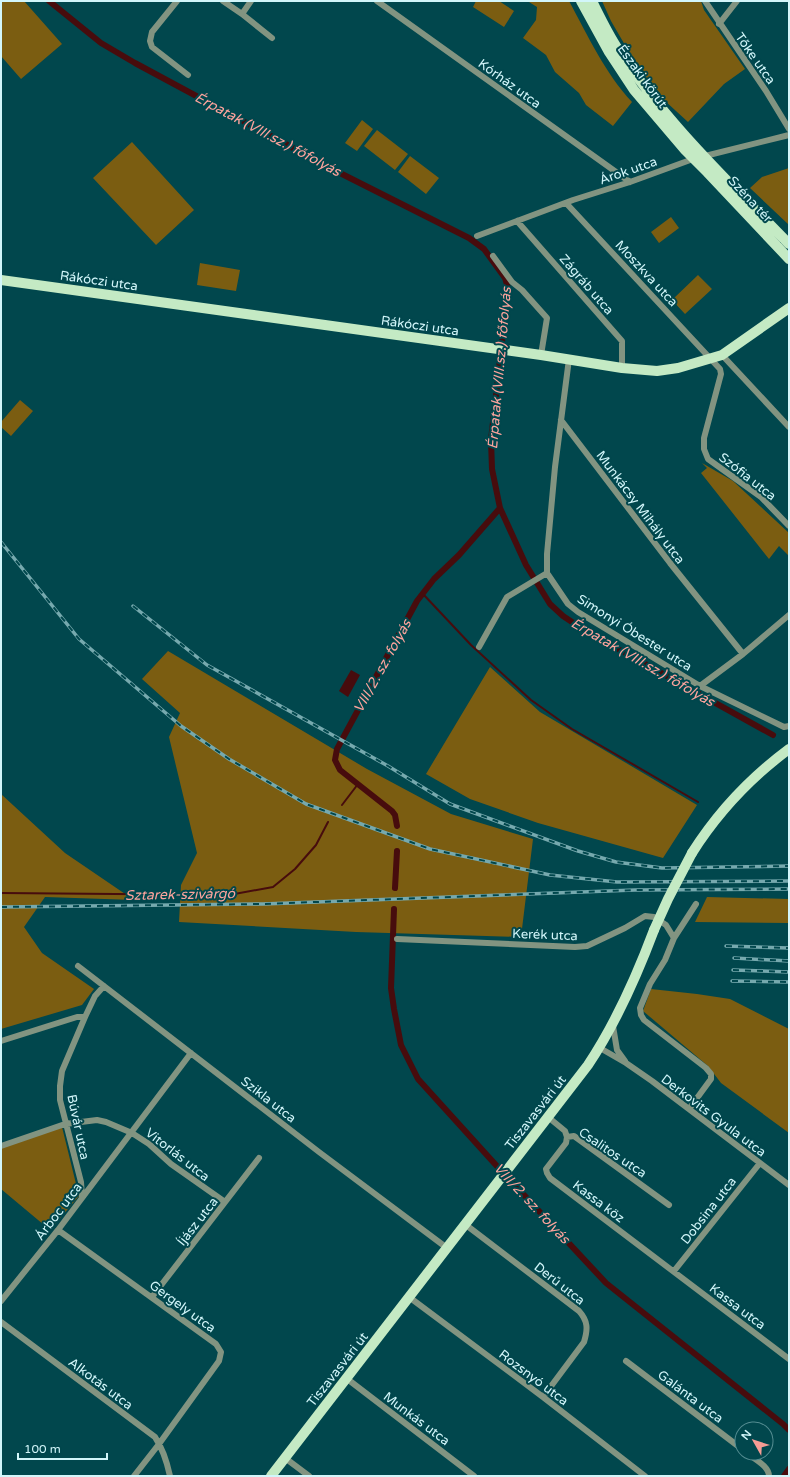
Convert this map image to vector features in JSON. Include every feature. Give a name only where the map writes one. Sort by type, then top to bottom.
[{"type":"main road","name":"Északi körút","points":[[581,1],[609,52],[634,90],[693,159]]},
{"type":"main road","name":"Északi körút","points":[[592,1],[608,32],[630,68],[704,157]]},
{"type":"main road","name":"Széna tér","points":[[704,157],[789,244]]},
{"type":"main road","name":"Széna tér","points":[[693,159],[789,259]]},
{"type":"main road","name":"Rákóczi utca","points":[[1,280],[541,355],[622,368],[657,371],[678,368],[722,355],[789,308]]},
{"type":"main road","name":"Tiszavasvári út","points":[[271,1476],[466,1225],[600,1048],[613,1026],[633,983],[668,899],[692,853],[734,797],[755,777],[789,749]]},
{"type":"street","points":[[177,1],[152,32],[150,41],[152,47],[188,75]]},
{"type":"street","points":[[223,1],[272,38]]},
{"type":"street","points":[[242,14],[251,1]]},
{"type":"street","name":"Kórház utca","points":[[377,1],[630,182]]},
{"type":"street","name":"Tőke utca","points":[[705,1],[719,24],[766,91],[789,129]]},
{"type":"street","points":[[719,24],[737,1]]},
{"type":"street","name":"Árok utca","points":[[477,236],[693,159],[789,135]]},
{"type":"street","name":"Moszkva utca","points":[[566,203],[711,359]]},
{"type":"street","name":"Zágráb utca","points":[[517,221],[622,341],[622,368]]},
{"type":"street","points":[[493,256],[512,282],[522,290],[547,318],[541,355]]},
{"type":"street","points":[[722,355],[789,427]]},
{"type":"street","points":[[479,646],[507,597],[547,573],[547,554],[555,467],[569,359]]},
{"type":"street","points":[[711,359],[720,369],[730,364]]},
{"type":"street","name":"Szófia utca","points":[[720,369],[721,374],[704,438],[704,449],[708,459],[761,497],[789,526]]},
{"type":"street","name":"Munkácsy Mihály utca","points":[[561,420],[670,563],[743,654]]},
{"type":"street","name":"Simonyi Óbester utca","points":[[547,573],[568,604],[578,612],[700,686],[784,727],[789,726]]},
{"type":"street","points":[[700,686],[743,654],[789,615]]},
{"type":"street","points":[[689,1109],[711,1079],[711,1074],[706,1068],[644,1020],[641,1015],[640,1008],[650,984],[665,960],[674,938],[696,904]]},
{"type":"street","name":"Kerék utca","points":[[397,939],[575,947],[587,946],[625,928],[645,916],[654,917],[666,925],[674,938]]},
{"type":"street","name":"Szikla utca","points":[[78,966],[319,1152],[447,1248]]},
{"type":"street","name":"Búvár utca","points":[[82,1197],[81,1182],[60,1100],[60,1086],[62,1071],[85,1017],[95,996],[104,986]]},
{"type":"street","points":[[1,1041],[77,1017],[85,1017]]},
{"type":"street","name":"Derkovits Gyula utca","points":[[613,1026],[617,1050],[626,1063]]},
{"type":"street","name":"Derkovits Gyula utca","points":[[600,1048],[626,1063],[789,1185]]},
{"type":"street","name":"Árboc utca","points":[[1,1301],[58,1230],[191,1053]]},
{"type":"street","name":"Csalitos utca","points":[[548,1117],[565,1131],[567,1136],[574,1136],[669,1205]]},
{"type":"street","name":"Vitorlás utca","points":[[1,1146],[65,1124],[97,1120],[132,1132],[149,1144],[171,1164],[225,1202]]},
{"type":"street","name":"Kassa köz","points":[[567,1136],[566,1143],[546,1170],[550,1178],[674,1271]]},
{"type":"street","name":"Íjász utca","points":[[152,1297],[259,1158]]},
{"type":"street","name":"Dobsina utca","points":[[674,1271],[760,1163]]},
{"type":"street","name":"Derű utca","points":[[466,1225],[579,1311],[584,1317],[587,1324],[587,1333],[584,1342],[543,1397]]},
{"type":"street","name":"Gergely utca","points":[[58,1230],[220,1348],[221,1355],[219,1361],[159,1444]]},
{"type":"street","name":"Kassa utca","points":[[674,1271],[789,1359]]},
{"type":"street","name":"Rozsnyó utca","points":[[409,1297],[646,1476]]},
{"type":"street","name":"Alkotás utca","points":[[1,1322],[154,1438],[159,1444],[167,1462],[170,1476]]},
{"type":"street","name":"Galánta utca","points":[[626,1361],[734,1444]]},
{"type":"street","name":"Munkás utca","points":[[346,1378],[474,1476]]},
{"type":"street","points":[[134,1476],[159,1444]]},
{"type":"street","points":[[285,1458],[309,1476]]},
{"type":"street","points":[[758,1461],[767,1468],[769,1476]]},
{"type":"shaded area","points":[[1,1],[24,1],[62,44],[21,79],[1,56]]},
{"type":"shaded area","points":[[476,1],[499,1],[514,11],[504,27],[473,7]]},
{"type":"shaded area","points":[[569,1],[605,67],[632,102],[613,126],[586,105],[579,93],[555,72],[546,55],[523,38],[536,20],[537,7],[529,2]]},
{"type":"shaded area","points":[[602,1],[701,1],[704,10],[745,69],[724,84],[688,122],[664,100],[636,64],[611,21]]},
{"type":"shaded area","points":[[362,120],[373,129],[357,151],[345,143]]},
{"type":"shaded area","points":[[377,130],[408,154],[395,170],[364,146]]},
{"type":"shaded area","points":[[132,142],[194,210],[156,245],[93,178]]},
{"type":"shaded area","points":[[410,156],[439,178],[426,194],[398,172]]},
{"type":"shaded area","points":[[789,168],[789,225],[750,188],[762,177]]},
{"type":"shaded area","points":[[671,217],[679,228],[659,243],[651,232]]},
{"type":"shaded area","points":[[200,263],[240,270],[236,291],[197,285]]},
{"type":"shaded area","points":[[698,275],[712,289],[685,314],[672,300]]},
{"type":"shaded area","points":[[20,400],[33,411],[11,436],[1,427],[1,422]]},
{"type":"shaded area","points":[[702,463],[733,481],[789,533],[789,556],[779,546],[769,559],[701,473],[707,468]]},
{"type":"shaded area","points":[[168,651],[367,769],[451,814],[533,839],[521,937],[356,932],[179,922],[181,885],[197,853],[169,737],[180,713],[142,679]]},
{"type":"shaded area","points":[[490,667],[540,712],[697,805],[663,858],[538,823],[470,799],[426,774]]},
{"type":"shaded area","points":[[351,670],[360,675],[348,697],[339,691]]},
{"type":"shaded area","points":[[1,794],[65,853],[134,900],[45,897],[24,927],[42,953],[94,989],[82,1005],[1,1029]]},
{"type":"shaded area","points":[[707,897],[789,899],[789,923],[695,922]]},
{"type":"shaded area","points":[[651,989],[730,999],[789,1029],[789,1133],[721,1083],[708,1066],[643,1011]]},
{"type":"shaded area","points":[[62,1127],[79,1196],[50,1230],[1,1189],[1,1148]]},
{"type":"waterway","name":"Érpatak (VIII.sz.) főfolyás","points":[[49,1],[101,43],[135,63],[334,170],[469,238],[484,249],[505,278],[508,288],[491,440],[492,469],[500,508],[526,565],[550,604],[563,616],[584,630],[773,735]]},
{"type":"waterway","name":"VIII/2. sz. folyás","points":[[397,826],[395,815],[392,811],[340,770],[335,760],[337,749],[417,601],[434,579],[459,555],[500,508]]},
{"type":"waterway","points":[[423,594],[471,645],[531,700],[572,729],[698,802]]},
{"type":"waterway","name":"Sztarek-szivárgó","points":[[342,805],[358,784]]},
{"type":"waterway","name":"Sztarek-szivárgó","points":[[1,893],[229,895],[273,887],[295,869],[316,845],[328,822]]},
{"type":"waterway","name":"VIII/2. sz. folyás","points":[[395,888],[397,851]]},
{"type":"waterway","name":"VIII/2. sz. folyás","points":[[394,909],[391,988],[401,1045],[418,1079],[606,1283],[789,1430]]},
{"type":"waterway","name":"VIII/2. sz. folyás","points":[[784,1476],[789,1469]]},
{"type":"railway","points":[[1,542],[79,639],[181,726],[229,759],[306,804],[430,849],[550,875],[617,882],[789,881]]},
{"type":"railway","points":[[133,606],[207,665],[388,766],[450,804],[578,851],[616,862],[662,868],[789,866]]},
{"type":"railway","points":[[1,907],[263,904],[635,890],[789,889]]},
{"type":"railway","points":[[726,946],[789,948]]},
{"type":"railway","points":[[734,958],[789,961]]},
{"type":"railway","points":[[733,970],[789,972]]},
{"type":"railway","points":[[732,981],[789,982]]}]
